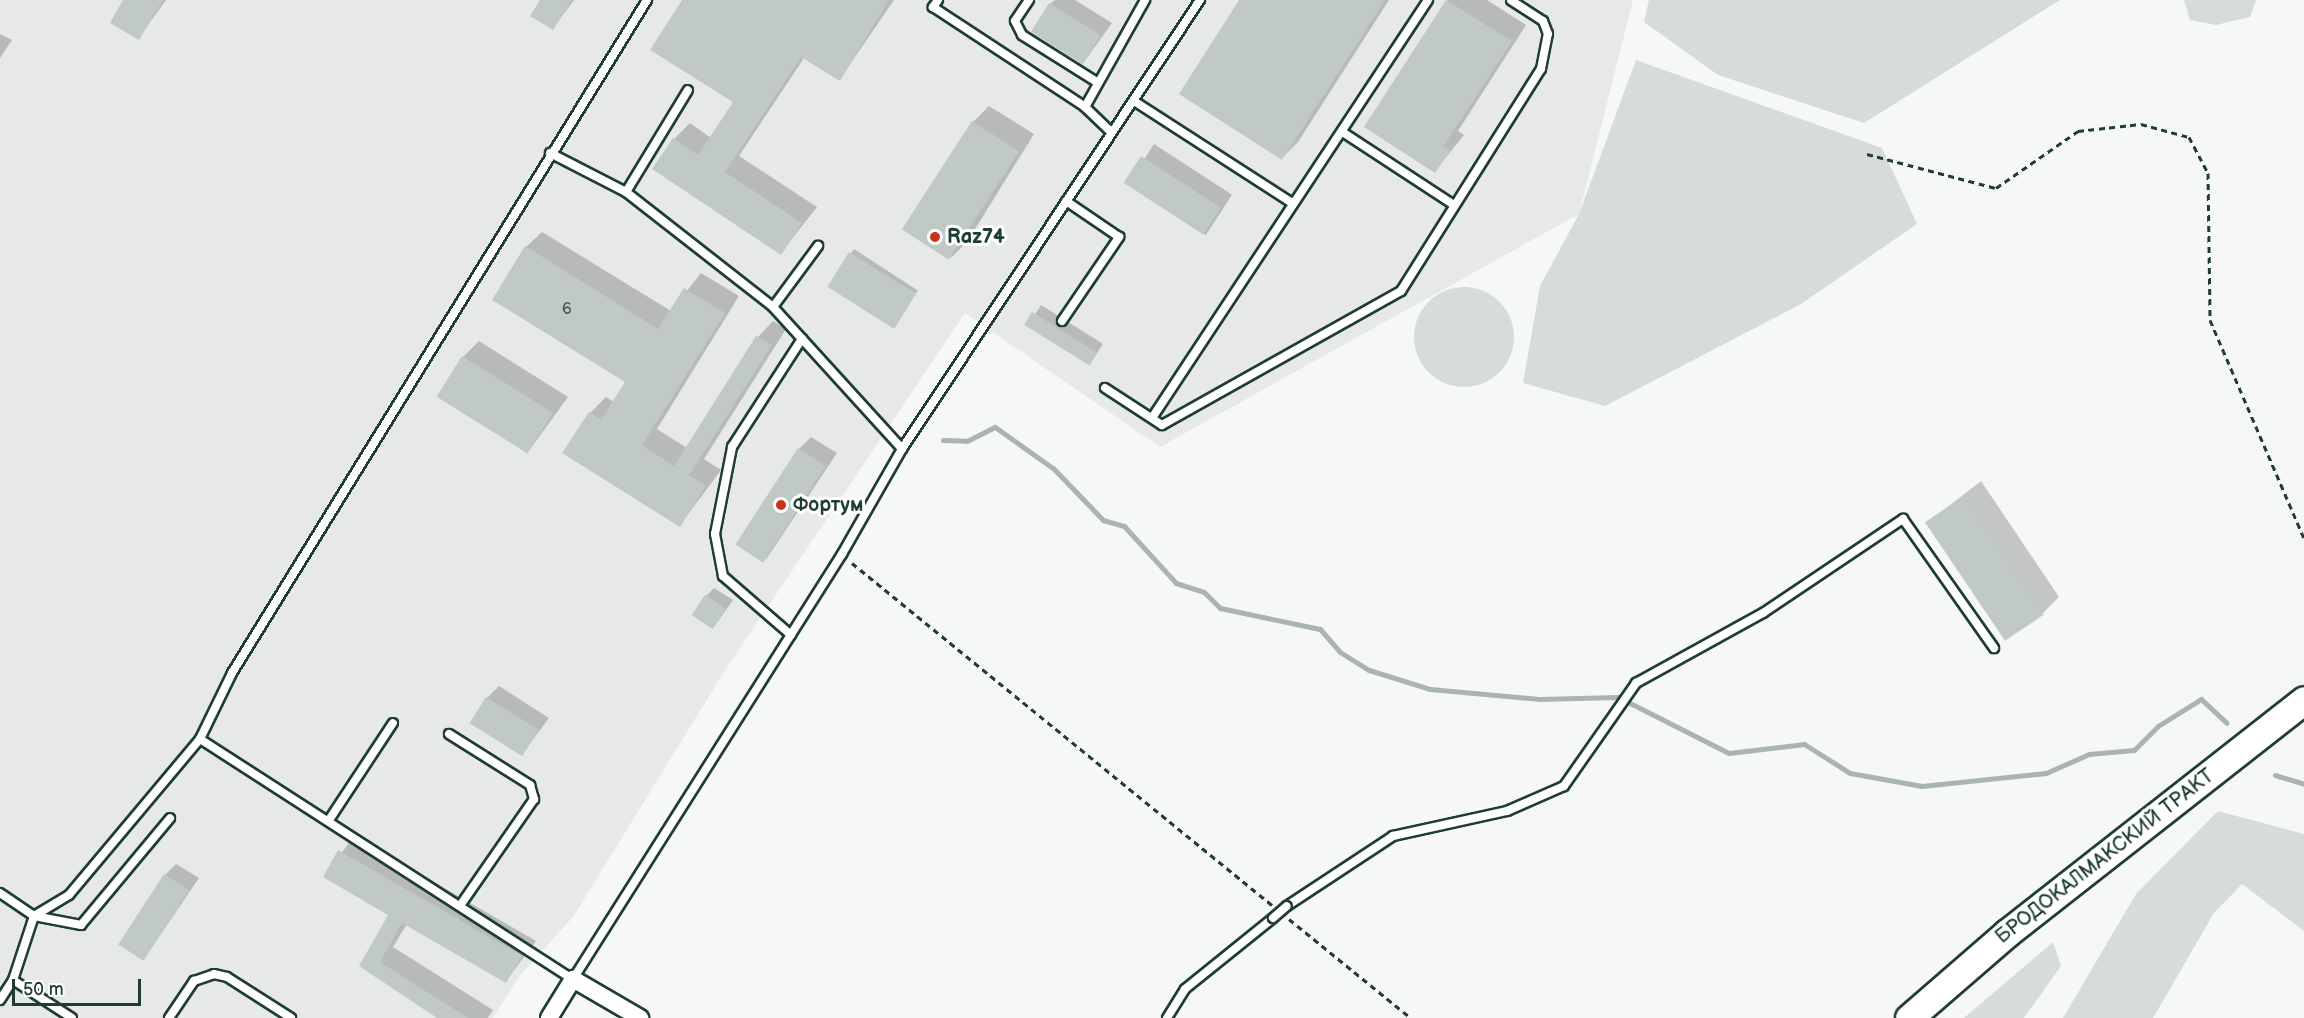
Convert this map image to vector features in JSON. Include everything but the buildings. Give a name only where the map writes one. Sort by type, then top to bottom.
[{"type":"main road","name":"БРОДОКАЛМАКСКИЙ ТРАКТ","points":[[1909,1018],[2007,933],[2304,700]]},
{"type":"street","points":[[549,1018],[573,979],[640,1018]]},
{"type":"lane","points":[[0,1000],[13,980],[34,916],[69,895],[200,739],[232,673],[550,153],[647,0]]},
{"type":"lane","points":[[938,0],[933,7],[1085,107],[1112,133]]},
{"type":"lane","points":[[1029,0],[1016,21],[1022,35],[1097,82]]},
{"type":"lane","points":[[1085,107],[1145,0]]},
{"type":"lane","points":[[200,739],[462,903],[573,979],[842,554],[902,449],[1200,0]]},
{"type":"lane","points":[[1152,418],[1291,202],[1344,133],[1428,0]]},
{"type":"lane","points":[[1105,388],[1162,425],[1401,291],[1547,52],[1543,21],[1511,0]]},
{"type":"lane","points":[[626,192],[688,90]]},
{"type":"lane","points":[[1134,101],[1291,202]]},
{"type":"lane","points":[[1344,133],[1454,204]]},
{"type":"lane","points":[[550,153],[626,192],[773,307],[902,449]]},
{"type":"lane","points":[[1062,321],[1119,237],[1066,201]]},
{"type":"lane","points":[[773,307],[818,246]]},
{"type":"lane","points":[[791,634],[723,576],[715,534],[732,447],[802,339]]},
{"type":"lane","points":[[1167,1018],[1185,989],[1275,913],[1393,836],[1507,811],[1564,786],[1636,683],[1763,613],[1903,519],[1994,648]]},
{"type":"lane","points":[[329,820],[393,723]]},
{"type":"lane","points":[[449,734],[530,785],[534,799],[462,903]]},
{"type":"lane","points":[[0,893],[34,916],[81,925],[170,818]]},
{"type":"lane","points":[[169,1018],[194,981],[214,974],[227,977],[291,1018]]},
{"type":"lane","points":[[13,980],[72,1018]]},
{"type":"path","points":[[1867,154],[1996,188],[2078,131],[2141,124],[2189,137],[2208,173],[2210,320],[2304,538]]},
{"type":"path","points":[[842,554],[1275,913]]},
{"type":"path","points":[[1285,916],[1411,1018]]},
{"type":"shaded area","points":[[0,0],[1633,0],[1579,214],[1160,447],[965,313],[722,675],[573,917],[521,974],[493,1018],[0,1018]]},
{"type":"shaded area","points":[[1649,0],[2060,0],[1864,123],[1718,75],[1644,22]]},
{"type":"shaded area","points":[[2184,0],[2256,0],[2250,17],[2216,25],[2190,20]]},
{"type":"shaded area","points":[[1636,60],[1882,148],[1917,224],[1801,304],[1605,406],[1523,383],[1540,286],[1579,214]]},
{"type":"shaded area","points":[[1464,287],[1492,295],[1506,309],[1514,337],[1506,365],[1492,379],[1464,387],[1436,379],[1422,365],[1414,337],[1422,309],[1436,295]]},
{"type":"shaded area","points":[[2218,811],[2304,834],[2304,931],[2242,884],[2214,913],[2153,1018],[2063,1018],[2136,894]]},
{"type":"shaded area","points":[[2053,942],[2061,966],[2024,1018],[1964,1018]]},
{"type":"waterway","points":[[943,440],[967,441],[995,427],[1054,469],[1103,520],[1124,526],[1176,583],[1204,592],[1220,608],[1320,629],[1340,652],[1369,670],[1430,689],[1539,699],[1618,697],[1729,753],[1804,744],[1850,773],[1922,786],[2046,773],[2089,754],[2134,750],[2158,726],[2201,699],[2227,723]]},
{"type":"waterway","points":[[2275,775],[2304,784]]},
{"type":"place","name":"Raz74","points":[[935,237]]},
{"type":"place","name":"Фортум","points":[[781,505]]}]
